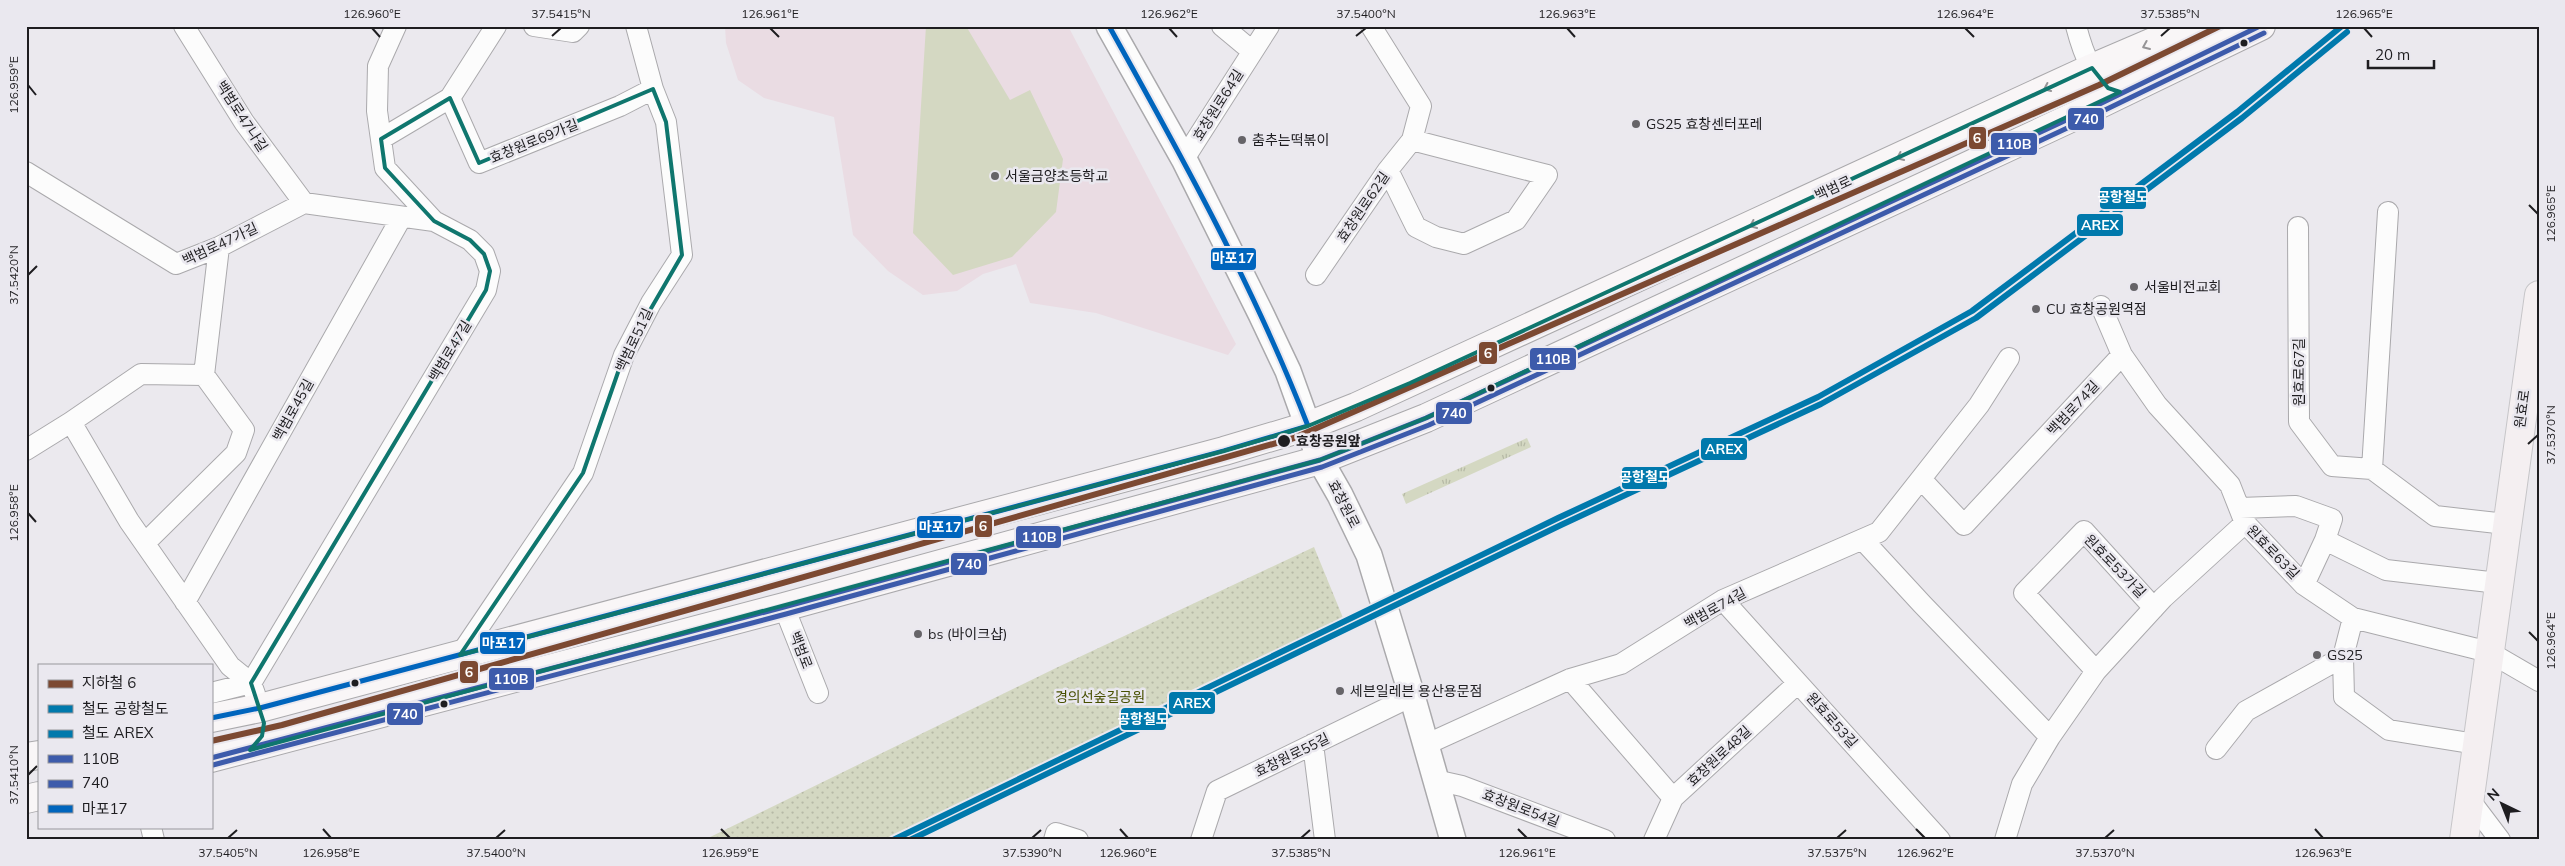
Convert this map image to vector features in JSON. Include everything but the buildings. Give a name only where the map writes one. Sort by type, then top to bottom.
[{"type":"main road","name":"백범로","points":[[212,718],[260,708],[460,655],[1136,475],[1308,426],[1489,348],[2092,68],[2190,26]]},
{"type":"main road","points":[[212,758],[250,750],[784,607],[1320,460],[1426,418],[2261,26]]},
{"type":"main road","points":[[2037,132],[2068,108],[2082,91],[2092,68]]},
{"type":"main road","name":"원효로","points":[[2464,840],[2539,295]]},
{"type":"main road","points":[[1489,348],[1478,362],[1487,376],[1504,380]]},
{"type":"main road","points":[[1136,475],[1155,482],[1157,493],[1144,507]]},
{"type":"main road","points":[[250,750],[262,736],[264,723],[260,708]]},
{"type":"street","name":"백범로47나길","points":[[184,26],[244,122],[304,203]]},
{"type":"street","name":"백범로47길","points":[[252,683],[486,290],[490,271],[484,254],[470,240],[434,221],[385,168],[377,111],[378,66],[396,26]]},
{"type":"street","points":[[381,139],[450,98],[496,26]]},
{"type":"street","points":[[534,26],[572,32],[579,26]]},
{"type":"street","name":"백범로51길","points":[[460,655],[582,473],[624,355],[651,303],[682,256],[666,122],[653,89],[636,26]]},
{"type":"street","name":"효창원로","points":[[1109,26],[1184,159],[1288,371],[1320,460],[1340,495],[1369,555],[1412,696],[1452,840]]},
{"type":"street","points":[[1222,26],[1252,50]]},
{"type":"street","name":"효창원로64길","points":[[1184,159],[1269,26]]},
{"type":"street","name":"효창원로62길","points":[[1316,275],[1388,170],[1412,140],[1421,106],[1370,26]]},
{"type":"street","points":[[2076,26],[2092,68],[2099,80],[2108,88],[2120,92]]},
{"type":"street","name":"효창원로69가길","points":[[450,98],[479,163],[620,106],[653,89]]},
{"type":"street","points":[[1388,170],[1416,227],[1436,237],[1464,244],[1516,220],[1547,175],[1412,140]]},
{"type":"street","name":"백범로47가길","points":[[26,172],[176,264],[219,247],[304,203]]},
{"type":"street","points":[[304,203],[434,221]]},
{"type":"street","points":[[2388,212],[2372,468],[2435,516],[2506,524]]},
{"type":"street","name":"백범로45길","points":[[185,602],[402,218]]},
{"type":"street","name":"원효로67길","points":[[2298,227],[2299,422],[2332,466],[2372,468]]},
{"type":"street","points":[[145,543],[236,453],[244,430],[204,375],[219,247]]},
{"type":"street","name":"원효로63길","points":[[2101,306],[2122,355],[2157,405],[2230,485],[2242,516],[2304,585],[2353,618],[2489,652],[2539,681]]},
{"type":"street","name":"백범로74길","points":[[1921,478],[1964,525],[2122,355]]},
{"type":"street","name":"백범로74길","points":[[1425,744],[1570,678],[1621,664],[1723,600],[1879,532],[1979,405],[2010,358]]},
{"type":"street","points":[[26,450],[141,374],[204,375]]},
{"type":"street","points":[[71,422],[129,521],[185,602],[230,666],[252,683],[260,708]]},
{"type":"street","points":[[2242,516],[2296,506],[2332,519],[2326,540],[2304,585]]},
{"type":"street","name":"원효로53가길","points":[[2005,840],[2022,784],[2050,737],[2096,671],[2242,516]]},
{"type":"street","name":"원효로53가길","points":[[2096,671],[2024,593],[2084,531],[2154,608]]},
{"type":"street","points":[[1863,540],[2050,737]]},
{"type":"street","points":[[2326,540],[2386,570],[2498,583]]},
{"type":"street","name":"원효로53길","points":[[1723,600],[1940,840]]},
{"type":"street","name":"백범로","points":[[784,607],[818,693]]},
{"type":"street","points":[[2353,618],[2343,657],[2344,697],[2389,730],[2476,744]]},
{"type":"street","points":[[2216,749],[2246,711],[2343,657]]},
{"type":"street","points":[[1570,678],[1673,798]]},
{"type":"street","points":[[212,693],[252,683]]},
{"type":"street","name":"효창원로48길","points":[[1654,840],[1673,798],[1798,683]]},
{"type":"street","name":"효창원로55길","points":[[1200,840],[1217,791],[1412,696]]},
{"type":"street","points":[[1313,744],[1325,840]]},
{"type":"street","name":"효창원로54길","points":[[1435,780],[1462,786],[1605,840]]},
{"type":"street","points":[[2469,799],[2500,840]]},
{"type":"street","points":[[1054,840],[1056,833],[1078,840]]},
{"type":"highlighted area","points":[[2092,68],[2108,88],[2120,92],[1426,418],[1320,460],[250,750],[262,736],[264,723],[251,683],[486,290],[490,271],[484,254],[470,240],[434,221],[385,168],[381,139],[450,98],[479,163],[653,89],[666,122],[682,255],[624,355],[583,473],[460,655],[1224,451],[1308,426],[1410,383]]},
{"type":"shaded area","name":"서울금양초등학교","points":[[725,26],[1068,26],[1236,344],[1228,355],[1096,313],[1030,303],[1016,264],[983,274],[957,291],[923,295],[888,271],[853,235],[834,117],[764,98],[738,80],[726,43]]},
{"type":"green space","points":[[926,26],[966,26],[1010,100],[1030,90],[1063,159],[1056,212],[1012,257],[953,275],[913,233]]},
{"type":"green space","points":[[1527,438],[1531,447],[1406,504],[1402,494]]},
{"type":"green space","name":"경의선숲길공원","points":[[1314,547],[1348,630],[905,840],[704,840],[1058,667]]},
{"type":"metro line","name":"6","points":[[212,741],[282,725],[1294,438],[2099,85],[2220,26]]},
{"type":"rail line","name":"공항철도","points":[[893,840],[1558,518],[1818,397],[1972,311],[2237,112],[2342,26]]},
{"type":"rail line","name":"AREX","points":[[910,840],[1561,525],[1821,404],[1976,318],[2242,118],[2347,32]]},
{"type":"transit line","name":"마포17","points":[[212,718],[260,708],[1224,451],[1308,426],[1287,374],[1241,273],[1190,173],[1109,26]]},
{"type":"transit line","name":"110B","points":[[212,758],[784,607],[1320,460],[1426,418],[2075,116],[2260,26]]},
{"type":"transit line","name":"740","points":[[213,765],[786,614],[1322,467],[1429,425],[2078,123],[2264,33]]},
{"type":"place","name":"GS25 효창센터포레","points":[[1636,124]]},
{"type":"place","name":"춤추는떡볶이","points":[[1242,140]]},
{"type":"place","name":"서울금양초등학교","points":[[995,176]]},
{"type":"place","name":"서울비전교회","points":[[2134,287]]},
{"type":"place","name":"CU 효창공원역점","points":[[2036,309]]},
{"type":"place","name":"효창공원앞","points":[[1284,441]]},
{"type":"place","name":"bs (바이크샵)","points":[[918,634]]},
{"type":"place","name":"GS25","points":[[2317,655]]},
{"type":"place","name":"세븐일레븐 용산용문점","points":[[1340,691]]}]
